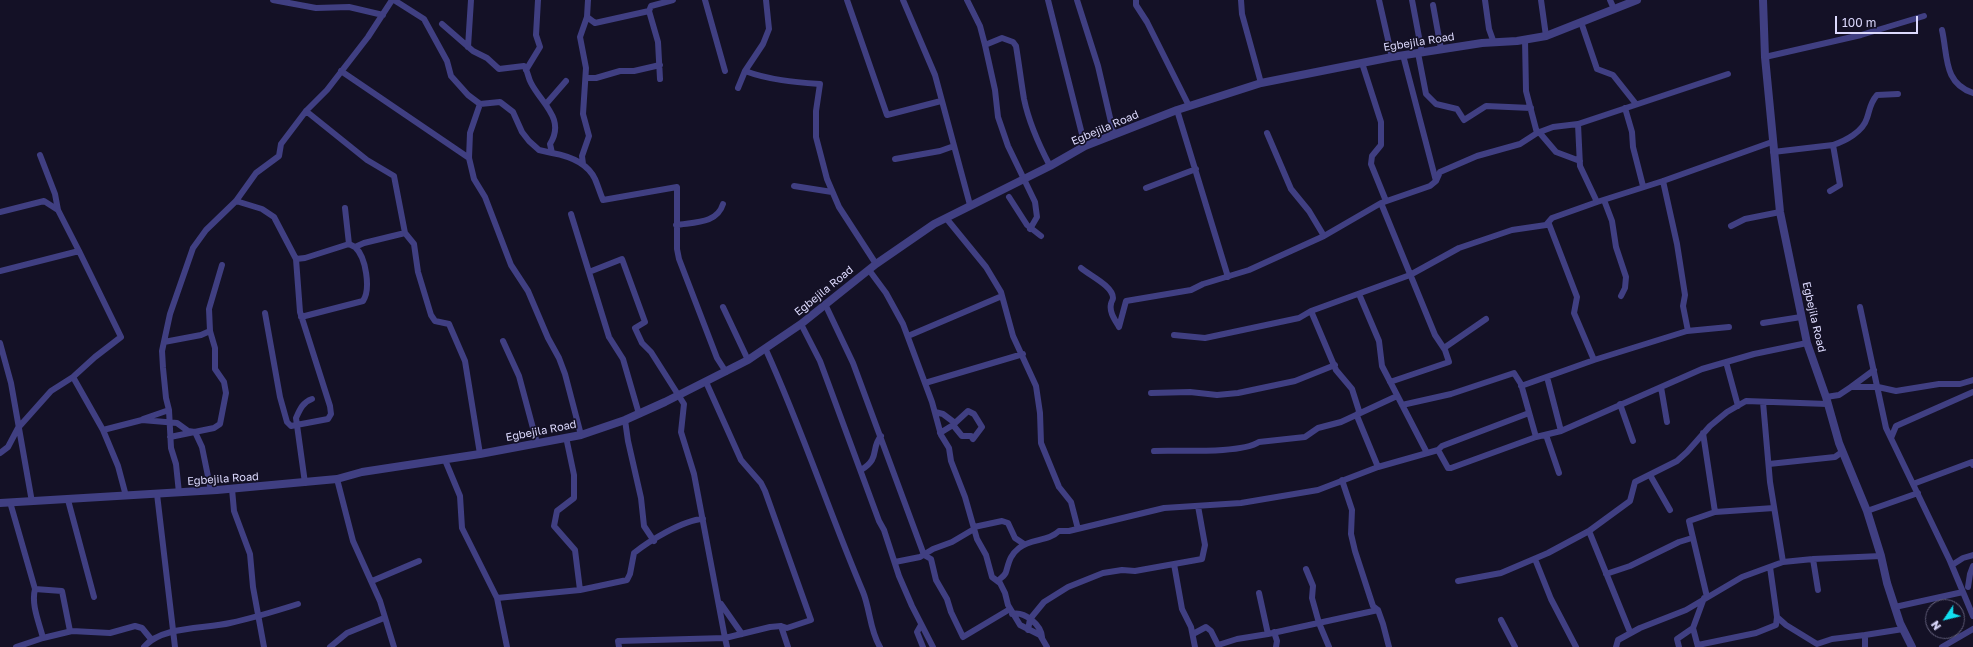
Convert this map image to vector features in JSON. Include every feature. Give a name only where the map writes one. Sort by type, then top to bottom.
[{"type":"street","points":[[273,0],[316,8],[349,7],[383,16]]},
{"type":"street","points":[[179,493],[170,437],[169,410],[165,394],[163,368],[164,342],[170,314],[193,248],[206,230],[236,201],[256,173],[278,156],[281,144],[306,112],[327,90],[383,16],[393,0],[424,20],[447,61],[451,76],[468,95],[480,104],[500,102],[513,112],[522,132],[539,150],[567,156],[583,164],[594,177],[603,200],[677,187],[676,225],[679,259],[717,358],[726,372]]},
{"type":"street","points":[[468,47],[471,0]]},
{"type":"street","points":[[526,70],[540,47],[536,35],[538,0]]},
{"type":"street","points":[[583,164],[582,156],[589,136],[583,107],[586,68],[580,37],[587,17],[588,0]]},
{"type":"street","points":[[660,79],[658,42],[649,11],[651,6],[673,0]]},
{"type":"street","points":[[705,0],[725,70]]},
{"type":"street","points":[[738,88],[745,71],[763,44],[769,29],[766,0]]},
{"type":"street","points":[[847,0],[887,116],[941,101]]},
{"type":"street","points":[[903,0],[935,75],[970,205]]},
{"type":"street","points":[[968,0],[980,26],[985,45],[995,90],[998,117],[1024,179],[1034,198],[1037,214],[1036,220],[1030,228]]},
{"type":"street","points":[[1048,0],[1085,146]]},
{"type":"street","points":[[1077,0],[1098,66],[1114,134]]},
{"type":"street","points":[[1136,0],[1136,5],[1147,22],[1189,106]]},
{"type":"street","points":[[1241,0],[1243,20],[1261,83]]},
{"type":"street","points":[[1379,0],[1392,57]]},
{"type":"street","points":[[1412,0],[1426,94],[1436,104],[1457,109],[1464,120],[1486,106],[1531,108]]},
{"type":"street","points":[[1484,0],[1489,29],[1494,43]]},
{"type":"street","points":[[1541,0],[1546,36]]},
{"type":"street","points":[[1610,0],[1614,9]]},
{"type":"street","name":"Egbejila Road","points":[[0,503],[211,491],[337,480],[362,472],[445,460],[581,435],[639,414],[726,372],[766,350],[876,264],[946,218],[1050,166],[1085,146],[1114,134],[1177,110],[1261,83],[1403,55],[1546,36],[1637,0]]},
{"type":"street","name":"Egbejila Road","points":[[1763,0],[1765,57],[1772,142],[1780,212],[1801,317],[1807,343],[1827,400],[1842,452],[1867,511],[1881,556],[1886,583],[1903,630],[1912,647]]},
{"type":"street","points":[[1433,5],[1441,49]]},
{"type":"street","points":[[587,17],[595,23],[649,11]]},
{"type":"street","points":[[1765,57],[1847,39],[1924,16]]},
{"type":"street","points":[[1581,22],[1597,69],[1614,75],[1636,104]]},
{"type":"street","points":[[442,24],[468,47],[487,58],[499,69],[524,66],[532,84],[546,104],[554,120],[555,135],[550,144],[552,153]]},
{"type":"street","points":[[1942,30],[1952,78],[1957,86],[1973,93]]},
{"type":"street","points":[[985,45],[1002,38],[1013,42],[1030,120],[1040,147],[1050,166]]},
{"type":"street","points":[[1525,40],[1526,91],[1538,133],[1556,152],[1580,161]]},
{"type":"street","points":[[1403,55],[1436,180]]},
{"type":"street","points":[[1362,63],[1381,122],[1381,145],[1372,156],[1371,164],[1383,202],[1410,275],[1435,335],[1444,348],[1449,362],[1390,382]]},
{"type":"street","points":[[586,78],[596,78],[620,71],[634,71],[660,65]]},
{"type":"street","points":[[341,71],[469,158]]},
{"type":"street","points":[[745,71],[757,76],[782,81],[820,84],[816,111],[816,137],[832,192],[853,230],[876,264]]},
{"type":"street","points":[[1081,268],[1100,280],[1108,289],[1113,298],[1110,310],[1119,327],[1126,301],[1191,290],[1203,284],[1249,270],[1324,236],[1383,202],[1430,186],[1436,180],[1440,172],[1477,156],[1520,144],[1538,133],[1552,127],[1578,124],[1728,74]]},
{"type":"street","points":[[546,104],[566,81]]},
{"type":"street","points":[[1773,152],[1833,145],[1843,142],[1863,126],[1867,119],[1871,102],[1877,95],[1898,94]]},
{"type":"street","points":[[480,104],[470,133],[469,158],[474,179],[485,197],[511,265],[528,291],[548,338],[559,358],[565,374],[581,435]]},
{"type":"street","points":[[1625,108],[1632,132],[1632,147],[1643,186]]},
{"type":"street","points":[[1177,110],[1228,277]]},
{"type":"street","points":[[306,112],[367,160],[394,176],[405,233],[414,244],[418,272],[431,315],[435,321],[449,324],[465,361],[480,454]]},
{"type":"street","points":[[1578,124],[1580,166],[1597,202]]},
{"type":"street","points":[[1267,133],[1290,189],[1309,211],[1324,236]]},
{"type":"street","points":[[1594,360],[1574,313],[1577,297],[1549,224],[1552,218],[1643,186],[1663,181],[1772,142]]},
{"type":"street","points":[[1830,191],[1840,185],[1833,145]]},
{"type":"street","points":[[895,159],[940,151],[954,146]]},
{"type":"street","points":[[0,453],[8,447],[18,428],[51,391],[73,377],[120,337],[58,210],[55,194],[40,155]]},
{"type":"street","points":[[1146,188],[1196,169]]},
{"type":"street","points":[[1663,181],[1677,244],[1685,295],[1683,306],[1688,331]]},
{"type":"street","points":[[794,186],[832,192]]},
{"type":"street","points":[[0,212],[44,201],[55,194]]},
{"type":"street","points":[[1009,197],[1030,228],[1041,236]]},
{"type":"street","points":[[1604,200],[1612,222],[1616,247],[1626,277],[1625,288],[1621,296]]},
{"type":"street","points":[[44,201],[58,210]]},
{"type":"street","points":[[236,201],[262,209],[274,217],[296,259],[296,276],[301,317],[331,414],[328,419],[291,426],[287,422],[283,411],[269,342],[265,313]]},
{"type":"street","points":[[676,225],[711,219],[718,215],[722,204]]},
{"type":"street","points":[[301,317],[363,301],[367,295],[367,283],[360,251],[352,246],[345,208]]},
{"type":"street","points":[[1732,226],[1745,219],[1780,212]]},
{"type":"street","points":[[571,214],[610,337],[626,369],[639,414]]},
{"type":"street","points":[[946,218],[986,267],[1002,296],[1014,336],[1036,386],[1040,413],[1041,443],[1059,487],[1071,502],[1078,529]]},
{"type":"street","points":[[1174,335],[1205,338],[1299,318],[1311,311],[1410,275],[1459,248],[1512,230],[1549,224]]},
{"type":"street","points":[[296,259],[405,233]]},
{"type":"street","points":[[0,271],[79,251]]},
{"type":"street","points":[[589,272],[622,259],[645,322],[635,328],[642,343],[651,352],[684,404],[681,432],[694,474],[727,647]]},
{"type":"street","points":[[170,437],[214,428],[220,424],[226,393],[224,382],[215,369],[215,348],[210,331],[209,309],[222,265]]},
{"type":"street","points":[[869,270],[894,305],[908,336],[935,412],[940,433],[949,448],[951,462],[977,539],[986,555],[992,577],[998,581],[1005,593],[1011,611],[1020,625],[1042,637]]},
{"type":"street","points":[[1359,294],[1379,341],[1382,366],[1427,453]]},
{"type":"street","points":[[908,336],[1002,296]]},
{"type":"street","points":[[825,304],[853,363],[924,555],[931,559],[936,580],[947,599],[951,612],[963,637],[1011,611]]},
{"type":"street","points":[[723,307],[748,360]]},
{"type":"street","points":[[1860,307],[1886,428],[1952,565],[1966,588],[1971,603],[1973,616]]},
{"type":"street","points":[[1311,311],[1339,375],[1349,384],[1352,389],[1359,411],[1357,416],[1378,467]]},
{"type":"street","points":[[1763,323],[1801,317]]},
{"type":"street","points":[[1444,348],[1486,319]]},
{"type":"street","points":[[801,324],[820,361],[912,606],[931,646]]},
{"type":"street","points":[[1521,386],[1594,360],[1688,331],[1729,327]]},
{"type":"street","points":[[164,342],[201,335],[210,331]]},
{"type":"street","points":[[503,341],[518,376],[537,443]]},
{"type":"street","points":[[0,343],[11,383],[32,502]]},
{"type":"street","points":[[1438,450],[1448,468],[1536,436],[1561,431],[1702,369],[1754,354],[1807,343]]},
{"type":"street","points":[[766,350],[793,414],[834,524],[866,598],[880,647]]},
{"type":"street","points":[[925,383],[1023,354]]},
{"type":"street","points":[[1726,362],[1738,406]]},
{"type":"street","points":[[1151,393],[1190,392],[1217,395],[1238,393],[1296,381],[1334,365]]},
{"type":"street","points":[[1458,581],[1501,573],[1535,559],[1589,531],[1630,501],[1636,482],[1678,461],[1703,433],[1727,412],[1746,401],[1763,402],[1827,400],[1839,395],[1874,370]]},
{"type":"street","points":[[1402,405],[1451,394],[1514,373],[1521,386],[1536,436]]},
{"type":"street","points":[[73,377],[103,430],[118,466],[126,496]]},
{"type":"street","points":[[1547,377],[1561,431]]},
{"type":"street","points":[[1851,387],[1896,390],[1939,384],[1960,384],[1973,380]]},
{"type":"street","points":[[619,647],[618,641],[725,638],[781,626],[787,628],[811,620],[765,491],[761,483],[741,460],[706,382]]},
{"type":"street","points":[[1661,387],[1667,422]]},
{"type":"street","points":[[1891,438],[1896,426],[1973,392]]},
{"type":"street","points":[[1154,451],[1238,448],[1254,446],[1259,442],[1305,437],[1318,428],[1327,427],[1357,416],[1397,396]]},
{"type":"street","points":[[305,483],[296,418],[300,408],[307,401],[312,399]]},
{"type":"street","points":[[1763,402],[1774,508],[1782,562]]},
{"type":"street","points":[[1620,404],[1634,441]]},
{"type":"street","points":[[103,430],[142,420],[169,410]]},
{"type":"street","points":[[935,412],[942,414],[955,423],[968,411],[974,414],[982,427],[973,438],[971,436],[962,436],[953,425],[940,433]]},
{"type":"street","points":[[998,581],[1005,575],[1009,560],[1014,552],[1024,544],[1054,535],[1059,531],[1069,531],[1164,508],[1241,503],[1318,490],[1378,467],[1438,450],[1442,446],[1529,413]]},
{"type":"street","points":[[142,420],[170,424],[177,423],[188,431],[195,432]]},
{"type":"street","points":[[625,420],[628,441],[641,498],[644,526],[654,541]]},
{"type":"street","points":[[195,432],[202,447],[211,491]]},
{"type":"street","points":[[1703,433],[1715,512]]},
{"type":"street","points":[[1546,435],[1559,473]]},
{"type":"street","points":[[860,470],[872,462],[881,436]]},
{"type":"street","points":[[566,437],[574,474],[574,498],[557,511],[554,526],[575,550],[580,590]]},
{"type":"street","points":[[1769,464],[1835,457],[1842,452]]},
{"type":"street","points":[[445,460],[460,496],[462,528],[497,598],[507,647]]},
{"type":"street","points":[[1914,484],[1973,462]]},
{"type":"street","points":[[1650,475],[1670,510]]},
{"type":"street","points":[[337,480],[353,541],[380,601],[394,647]]},
{"type":"street","points":[[1342,480],[1352,510],[1350,534],[1355,552],[1373,606],[1378,610],[1389,647]]},
{"type":"street","points":[[232,489],[234,511],[250,554],[253,587],[264,647]]},
{"type":"street","points":[[1867,511],[1918,493]]},
{"type":"street","points":[[157,494],[175,647]]},
{"type":"street","points":[[68,500],[94,597]]},
{"type":"street","points":[[10,502],[35,589],[33,596],[43,638]]},
{"type":"street","points":[[1028,630],[1030,619],[1044,602],[1053,595],[1103,573],[1122,570],[1135,571],[1202,559],[1204,545],[1198,506]]},
{"type":"street","points":[[1679,647],[1677,639],[1693,628],[1706,597],[1689,521],[1715,512],[1774,508]]},
{"type":"street","points":[[497,598],[580,590],[627,580],[630,574],[634,553],[642,546],[684,525],[696,520],[703,520]]},
{"type":"street","points":[[895,562],[924,555],[933,549],[952,542],[974,528],[1002,521],[1008,523],[1015,538],[1024,544]]},
{"type":"street","points":[[1589,531],[1630,632]]},
{"type":"street","points":[[1606,574],[1630,566],[1679,542],[1692,538]]},
{"type":"street","points":[[1952,565],[1957,561],[1973,555]]},
{"type":"street","points":[[1616,647],[1618,640],[1630,632],[1686,610],[1742,577],[1770,566],[1782,562],[1813,559],[1881,556]]},
{"type":"street","points":[[1535,559],[1551,599],[1576,647]]},
{"type":"street","points":[[1813,559],[1818,590]]},
{"type":"street","points":[[372,581],[419,561]]},
{"type":"street","points":[[1174,564],[1182,609],[1193,634],[1195,647]]},
{"type":"street","points":[[1693,628],[1698,646],[1756,633],[1776,625],[1777,617],[1770,566]]},
{"type":"street","points":[[1966,588],[1973,566]]},
{"type":"street","points":[[1306,569],[1313,586],[1312,598],[1319,623],[1329,647]]},
{"type":"street","points":[[1895,607],[1966,588]]},
{"type":"street","points":[[35,589],[62,591],[70,631]]},
{"type":"street","points":[[1259,593],[1271,633],[1277,641],[1276,647]]},
{"type":"street","points":[[719,602],[742,634]]},
{"type":"street","points":[[144,647],[151,639],[173,631],[230,624],[298,604]]},
{"type":"street","points":[[1193,634],[1206,627],[1211,631],[1218,645],[1237,639],[1289,631],[1378,610]]},
{"type":"street","points":[[1011,611],[1030,619],[1041,631],[1047,647]]},
{"type":"street","points":[[1777,617],[1813,645],[1821,644],[1832,639],[1903,630]]},
{"type":"street","points":[[330,647],[347,633],[384,618]]},
{"type":"street","points":[[1501,620],[1515,647]]},
{"type":"street","points":[[921,625],[917,632],[923,647]]},
{"type":"street","points":[[16,647],[70,631],[110,633],[139,626],[151,639]]},
{"type":"street","points":[[781,626],[788,647]]},
{"type":"street","points":[[1942,647],[1973,629]]},
{"type":"street","points":[[1864,647],[1865,635]]}]
